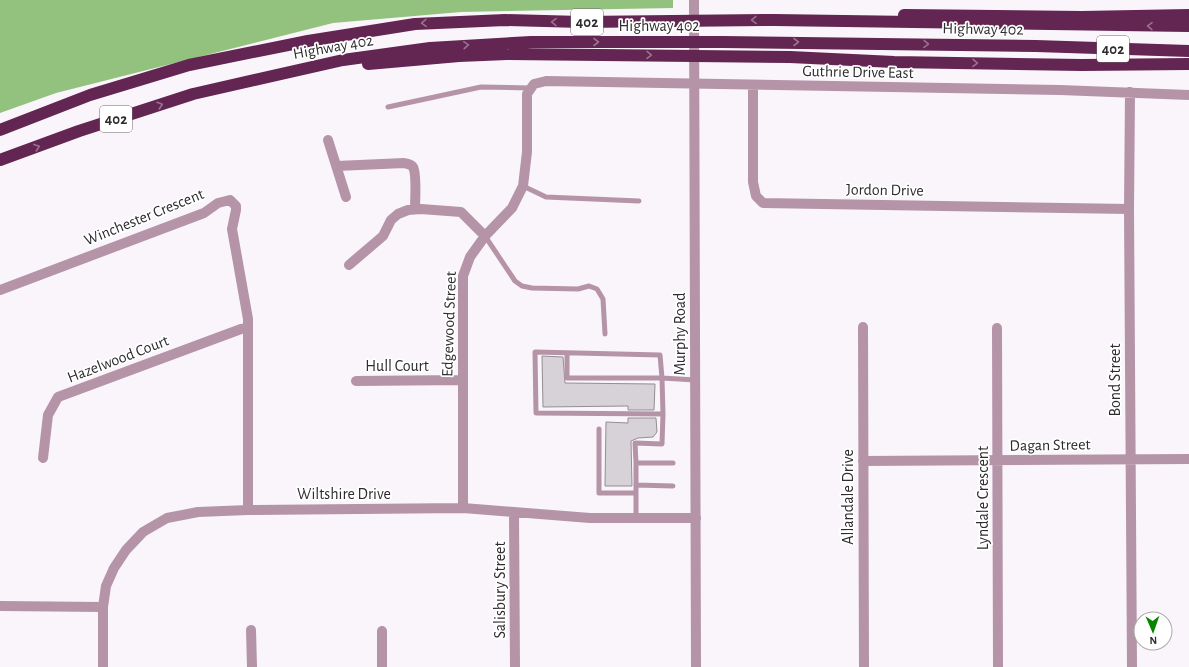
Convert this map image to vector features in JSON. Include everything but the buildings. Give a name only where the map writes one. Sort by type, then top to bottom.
[{"type":"highway","points":[[774,20],[923,14],[1082,17],[1189,15]]},
{"type":"highway","name":"Highway 402","points":[[0,130],[90,96],[189,65],[308,41],[415,24],[505,20],[581,22],[774,20],[1189,26]]},
{"type":"highway","name":"Highway 402","points":[[0,160],[124,116],[193,94],[234,83],[343,60],[430,48],[472,44],[591,42],[1036,46],[1189,52]]},
{"type":"highway","points":[[1036,46],[1189,44]]},
{"type":"highway","points":[[234,83],[399,60],[507,54],[782,57],[894,62],[1082,65],[1189,64]]},
{"type":"highway","points":[[1082,65],[1189,72]]},
{"type":"street","name":"Murphy Road","points":[[694,0],[696,667]]},
{"type":"street","name":"Guthrie Drive East","points":[[530,88],[539,82],[546,81],[1130,92],[1189,95]]},
{"type":"street","name":"Jordon Drive","points":[[753,84],[753,182],[756,196],[763,203],[1129,209]]},
{"type":"street","name":"Edgewood Street","points":[[463,508],[463,276],[470,257],[485,236],[512,208],[523,186],[527,152],[527,94],[530,88]]},
{"type":"street","name":"Bond Street","points":[[1130,92],[1129,209],[1132,667]]},
{"type":"street","points":[[328,140],[346,197]]},
{"type":"street","points":[[336,166],[397,163],[411,165],[414,168],[415,209]]},
{"type":"street","name":"Winchester Crescent","points":[[0,290],[204,213],[222,201],[230,200],[236,206],[232,229],[247,310],[248,510]]},
{"type":"street","points":[[349,265],[383,236],[391,220],[398,214],[415,209],[461,212],[485,236]]},
{"type":"street","name":"Allandale Drive","points":[[863,327],[864,667]]},
{"type":"street","name":"Hazelwood Court","points":[[43,458],[48,415],[58,398],[241,329],[248,328]]},
{"type":"street","name":"Lyndale Crescent","points":[[997,328],[998,667]]},
{"type":"street","name":"Hull Court","points":[[356,381],[462,380]]},
{"type":"street","name":"Dagan Street","points":[[863,461],[1189,459]]},
{"type":"street","name":"Wiltshire Drive","points":[[102,667],[103,607],[106,586],[114,568],[126,550],[143,532],[167,518],[198,512],[248,510],[463,508],[590,518],[696,518]]},
{"type":"street","name":"Salisbury Street","points":[[514,512],[515,667]]},
{"type":"street","points":[[0,606],[103,607]]},
{"type":"street","points":[[251,630],[252,667]]},
{"type":"street","points":[[382,632],[382,667]]},
{"type":"lane","points":[[388,107],[481,87],[530,88]]},
{"type":"lane","points":[[523,186],[546,197],[640,201]]},
{"type":"lane","points":[[485,236],[515,281],[522,286],[532,288],[578,289],[590,286],[597,289],[603,298],[605,334]]},
{"type":"lane","points":[[636,518],[636,443],[662,444],[663,414],[660,355],[535,352],[536,413],[663,414]]},
{"type":"lane","points":[[567,353],[568,378],[662,378],[695,380]]},
{"type":"lane","points":[[599,429],[599,493],[636,494]]},
{"type":"lane","points":[[636,463],[673,463]]},
{"type":"lane","points":[[636,485],[673,486]]},
{"type":"green space","points":[[0,0],[673,0],[673,8],[461,12],[333,23],[56,93],[0,113]]}]
